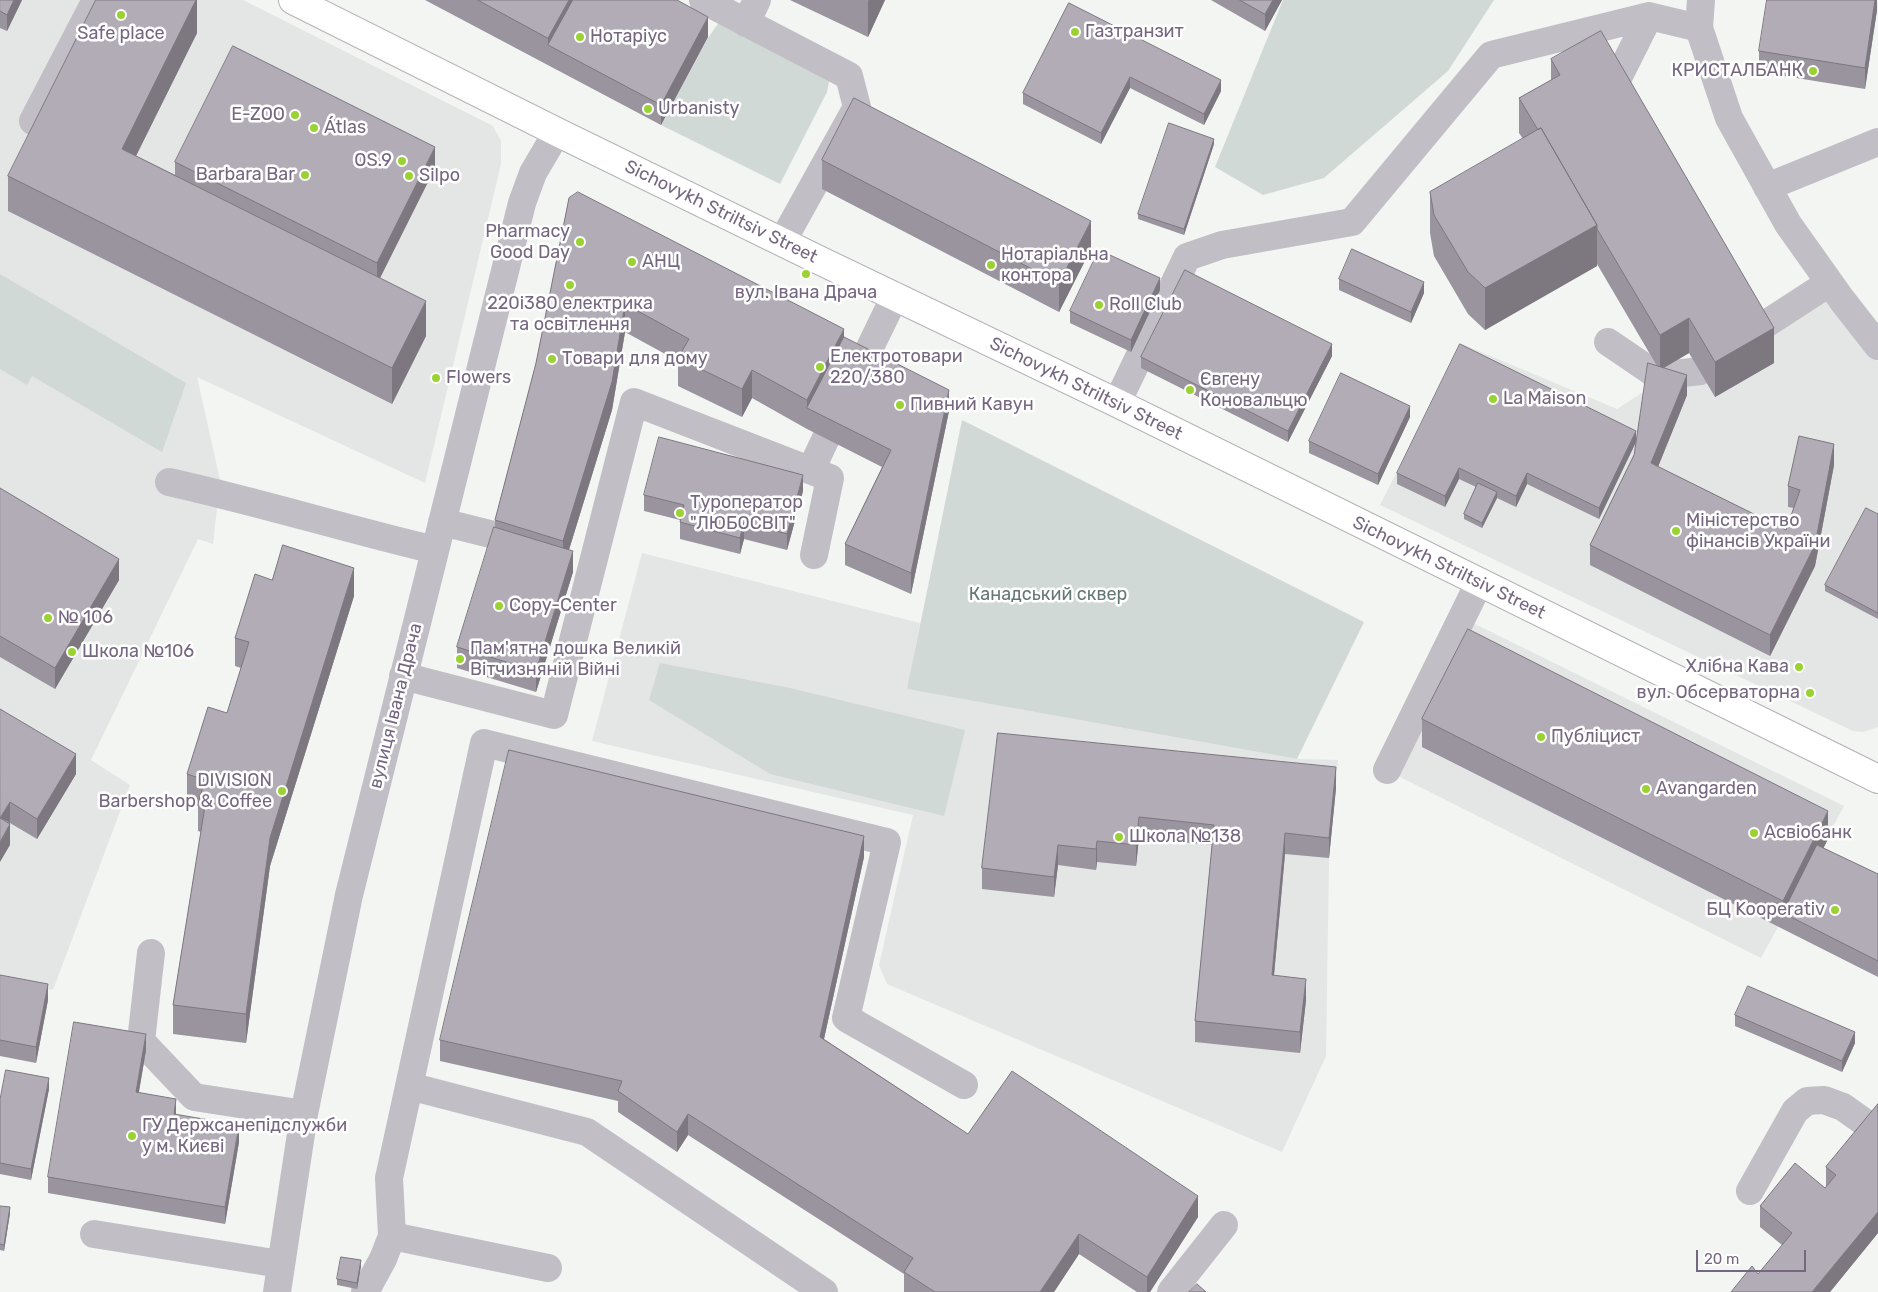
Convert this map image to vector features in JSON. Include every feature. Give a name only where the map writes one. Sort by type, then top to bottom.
[{"type":"main road","name":"Sichovykh Striltsiv Street","points":[[293,0],[557,132],[1117,403],[1878,779]]},
{"type":"street","points":[[33,121],[96,0]]},
{"type":"street","points":[[702,0],[751,12],[849,76],[866,112],[782,242]]},
{"type":"street","points":[[1701,0],[1699,28],[1729,118],[1788,224],[1878,346]]},
{"type":"street","points":[[1117,403],[1187,256],[1222,244],[1352,222],[1491,55],[1649,16],[1699,28]]},
{"type":"street","points":[[1613,88],[1649,16]]},
{"type":"street","name":"вулиця Івана Драча","points":[[277,1292],[304,1114],[349,894],[522,203],[533,173],[557,132]]},
{"type":"street","points":[[1767,187],[1878,142]]},
{"type":"street","points":[[1755,331],[1830,283]]},
{"type":"street","points":[[861,366],[895,296]]},
{"type":"street","points":[[1608,342],[1658,376],[1700,371]]},
{"type":"street","points":[[403,676],[554,715],[634,402],[830,478],[814,556]]},
{"type":"street","points":[[811,470],[826,438]]},
{"type":"street","points":[[170,482],[434,550]]},
{"type":"street","points":[[442,522],[498,536]]},
{"type":"street","points":[[567,555],[593,563]]},
{"type":"street","points":[[1387,770],[1479,583]]},
{"type":"street","points":[[365,1292],[383,1259],[392,1236],[389,1178],[484,743],[887,842],[846,1018],[964,1085]]},
{"type":"street","points":[[151,952],[140,1041],[194,1097],[304,1114]]},
{"type":"street","points":[[409,1086],[587,1132],[824,1292]]},
{"type":"street","points":[[1750,1191],[1795,1111],[1807,1101],[1824,1100],[1843,1107],[1874,1129]]},
{"type":"street","points":[[1171,1292],[1224,1225]]},
{"type":"street","points":[[94,1234],[280,1264]]},
{"type":"street","points":[[392,1236],[548,1268]]},
{"type":"shaded area","points":[[0,0],[243,0],[493,126],[501,141],[501,164],[425,483],[197,377],[220,480],[213,544],[198,539],[91,760],[130,785],[53,990],[0,982]]},
{"type":"shaded area","points":[[1817,279],[1878,361],[1878,727],[1863,732],[1853,731],[1380,505],[1462,344],[1617,409]]},
{"type":"shaded area","name":"Школа №138","points":[[642,553],[920,623],[908,689],[1297,759],[1338,760],[1329,858],[1326,1056],[1282,1152],[887,984],[879,965],[913,815],[592,741]]},
{"type":"shaded area","points":[[1467,620],[1844,806],[1761,958],[1392,773]]},
{"type":"green space","points":[[1283,0],[1494,0],[1448,71],[1324,178],[1263,195],[1215,167]]},
{"type":"green space","points":[[720,21],[831,72],[827,92],[780,184],[661,125],[708,38]]},
{"type":"green space","points":[[0,274],[186,383],[162,452],[32,376],[27,385],[0,369]]},
{"type":"green space","name":"Канадський сквер","points":[[962,420],[1364,622],[1297,759],[907,689]]},
{"type":"green space","points":[[660,663],[790,688],[965,730],[944,816],[770,774],[649,700]]},
{"type":"building","points":[[0,0],[14,0],[7,15],[0,11]]},
{"type":"building","points":[[96,0],[196,0],[122,149],[426,301],[392,368],[8,176]]},
{"type":"building","points":[[478,0],[569,0],[548,38]]},
{"type":"building","points":[[573,0],[677,0],[708,17],[661,105],[548,45]]},
{"type":"building","points":[[1240,0],[1273,0],[1265,14]]},
{"type":"building","points":[[1767,0],[1875,0],[1865,68],[1759,51]]},
{"type":"building","points":[[1069,3],[1221,80],[1204,114],[1130,77],[1101,133],[1023,93]]},
{"type":"building","points":[[1601,31],[1774,328],[1715,362],[1689,318],[1660,335],[1597,229],[1597,225],[1541,128],[1538,130],[1519,98],[1560,75],[1551,59]]},
{"type":"building","points":[[233,46],[435,147],[377,263],[175,162]]},
{"type":"building","points":[[854,98],[1091,221],[1059,283],[822,160]]},
{"type":"building","points":[[1169,123],[1214,139],[1184,229],[1138,214]]},
{"type":"building","points":[[1541,128],[1597,225],[1485,288],[1468,272],[1434,215],[1430,192]]},
{"type":"building","points":[[578,192],[844,329],[807,400],[752,370],[742,389],[678,358],[689,339],[625,304],[612,382],[563,541],[495,520],[536,363],[569,198]]},
{"type":"building","points":[[1352,249],[1424,282],[1411,312],[1339,279]]},
{"type":"building","points":[[1099,250],[1160,278],[1131,340],[1070,311]]},
{"type":"building","points":[[1185,270],[1332,344],[1288,431],[1141,357]]},
{"type":"building","points":[[844,337],[949,390],[911,573],[845,544],[891,450],[807,408]]},
{"type":"building","name":"La Maison","points":[[1460,344],[1636,431],[1599,508],[1527,473],[1516,496],[1459,468],[1445,496],[1397,473]]},
{"type":"building","name":"Міністерство фінансів України","points":[[1648,363],[1687,375],[1651,463],[1786,530],[1800,490],[1788,486],[1799,436],[1834,444],[1815,545],[1770,635],[1590,545],[1634,455]]},
{"type":"building","points":[[1341,373],[1410,406],[1378,474],[1309,441]]},
{"type":"building","points":[[659,437],[803,475],[787,534],[744,522],[740,538],[680,522],[684,505],[644,495]]},
{"type":"building","points":[[1478,483],[1497,492],[1482,523],[1464,514]]},
{"type":"building","name":"№ 106","points":[[0,488],[119,559],[55,668],[0,636]]},
{"type":"building","points":[[1866,508],[1878,514],[1878,613],[1825,585]]},
{"type":"building","points":[[494,527],[573,551],[536,671],[457,647]]},
{"type":"building","points":[[283,545],[354,568],[270,838],[246,1014],[173,1005],[205,806],[198,803],[205,780],[187,774],[208,707],[227,713],[249,642],[235,638],[255,574],[272,580]]},
{"type":"building","points":[[1468,629],[1828,811],[1783,901],[1422,719]]},
{"type":"building","points":[[0,709],[76,754],[37,819],[10,802],[0,818]]},
{"type":"building","points":[[998,733],[1336,767],[1329,838],[1285,833],[1272,975],[1306,979],[1300,1032],[1195,1021],[1214,825],[1139,817],[1136,845],[1097,841],[1096,849],[1058,845],[1054,877],[982,868]]},
{"type":"building","points":[[509,750],[864,836],[820,1037],[968,1134],[1012,1071],[1198,1196],[1147,1277],[1079,1234],[1040,1292],[935,1292],[904,1272],[913,1258],[688,1114],[677,1132],[618,1091],[622,1081],[440,1040]]},
{"type":"building","points":[[0,818],[10,824],[0,842]]},
{"type":"building","name":"БЦ Kooperativ","points":[[1817,845],[1878,874],[1878,961],[1783,913]]},
{"type":"building","points":[[0,975],[48,984],[36,1047],[0,1040]]},
{"type":"building","points":[[1748,986],[1855,1032],[1842,1061],[1735,1015]]},
{"type":"building","name":"ГУ Держсанепідслужби у м. Києві","points":[[74,1022],[146,1034],[136,1092],[176,1099],[174,1114],[239,1125],[225,1207],[48,1177]]},
{"type":"building","points":[[6,1070],[49,1078],[31,1169],[0,1163],[0,1100]]},
{"type":"building","points":[[1878,1104],[1878,1212],[1812,1292],[1731,1292],[1752,1266],[1758,1274],[1792,1233],[1760,1206],[1795,1163],[1825,1188],[1836,1175],[1826,1167]]},
{"type":"building","points":[[0,1206],[10,1207],[4,1245],[0,1244]]},
{"type":"building","points":[[341,1257],[361,1260],[357,1283],[337,1279]]},
{"type":"building","points":[[1197,1284],[1206,1292],[1189,1292]]},
{"type":"place","name":"Safe place","points":[[121,15]]},
{"type":"place","name":"Газтранзит","points":[[1075,32]]},
{"type":"place","name":"Нотаріус","points":[[580,37]]},
{"type":"place","name":"КРИСТАЛБАНК","points":[[1813,71]]},
{"type":"place","name":"Urbanisty","points":[[648,109]]},
{"type":"place","name":"E-ZOO","points":[[295,115]]},
{"type":"place","name":"Átlas","points":[[314,128]]},
{"type":"place","name":"OS.9","points":[[402,161]]},
{"type":"place","name":"Barbara Bar","points":[[305,175]]},
{"type":"place","name":"Silpo","points":[[409,176]]},
{"type":"place","name":"Pharmacy Good Day","points":[[580,242]]},
{"type":"place","name":"АНЦ","points":[[632,262]]},
{"type":"place","name":"Нотаріальна контора","points":[[991,265]]},
{"type":"place","name":"вул. Івана Драча","points":[[806,274]]},
{"type":"place","name":"220і380 електрика та освітлення","points":[[570,285]]},
{"type":"place","name":"Roll Club","points":[[1099,305]]},
{"type":"place","name":"Товари для дому","points":[[552,359]]},
{"type":"place","name":"Електротовари 220/380","points":[[820,367]]},
{"type":"place","name":"Flowers","points":[[436,378]]},
{"type":"place","name":"Євгену Коновальцю","points":[[1190,390]]},
{"type":"place","name":"La Maison","points":[[1493,399]]},
{"type":"place","name":"Пивний Кавун","points":[[900,405]]},
{"type":"place","name":"Туроператор \"ЛЮБОСВІТ\"","points":[[680,513]]},
{"type":"place","name":"Міністерство фінансів України","points":[[1676,531]]},
{"type":"place","name":"Copy-Center","points":[[499,606]]},
{"type":"place","name":"№ 106","points":[[48,618]]},
{"type":"place","name":"Школа №106","points":[[72,652]]},
{"type":"place","name":"Пам'ятна дошка Великій Вітчизняній Війні","points":[[460,659]]},
{"type":"place","name":"Хлібна Кава","points":[[1799,667]]},
{"type":"place","name":"вул. Обсерваторна","points":[[1810,693]]},
{"type":"place","name":"Публіцист","points":[[1541,737]]},
{"type":"place","name":"Avangarden","points":[[1646,789]]},
{"type":"place","name":"DIVISION Barbershop & Coffee","points":[[282,791]]},
{"type":"place","name":"Асвіобанк","points":[[1754,833]]},
{"type":"place","name":"Школа №138","points":[[1119,837]]},
{"type":"place","name":"БЦ Kooperativ","points":[[1835,910]]},
{"type":"place","name":"ГУ Держсанепідслужби у м. Києві","points":[[132,1136]]}]
